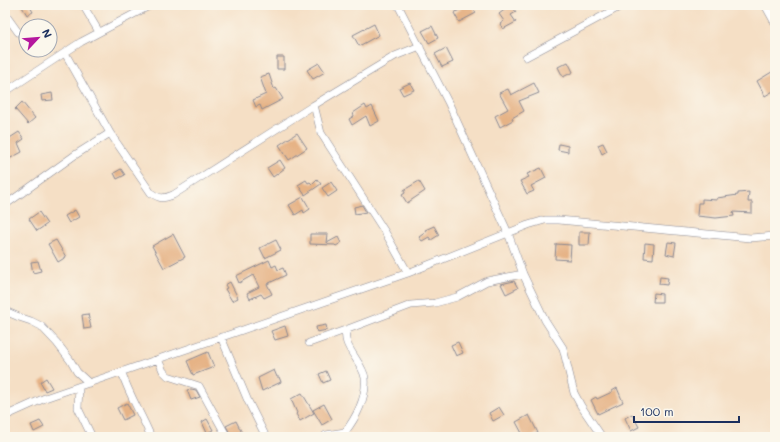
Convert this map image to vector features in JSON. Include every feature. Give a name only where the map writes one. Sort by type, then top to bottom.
[{"type":"street","points":[[83,5],[99,32]]},
{"type":"street","points":[[5,92],[99,32],[151,5]]},
{"type":"street","points":[[398,5],[449,104],[508,233],[523,274],[545,320],[563,348],[566,366],[578,399],[602,437]]},
{"type":"street","points":[[526,57],[622,5]]},
{"type":"street","points":[[765,5],[775,24]]},
{"type":"street","points":[[5,14],[18,32]]},
{"type":"street","points":[[65,53],[110,133],[151,193],[157,197],[164,198],[173,195],[314,105],[395,56],[420,46]]},
{"type":"street","points":[[314,105],[321,132],[385,232],[408,273]]},
{"type":"street","points":[[5,205],[75,155],[110,133]]},
{"type":"street","points":[[5,416],[45,398],[122,373],[158,359],[408,273],[528,224],[545,220],[559,220],[750,238],[775,236]]},
{"type":"street","points":[[309,343],[411,305],[435,303],[457,297],[487,281],[523,274]]},
{"type":"street","points":[[5,311],[40,326],[57,343],[77,372],[89,384]]},
{"type":"street","points":[[326,435],[345,432],[360,408],[363,399],[365,378],[361,365],[350,351],[345,339],[345,333],[348,329]]},
{"type":"street","points":[[222,337],[248,401],[266,437]]},
{"type":"street","points":[[158,359],[163,371],[168,376],[199,386],[227,437]]},
{"type":"street","points":[[122,373],[127,388],[146,424],[151,437]]},
{"type":"street","points":[[79,387],[78,408],[92,437]]},
{"type":"building","points":[[21,5],[29,5],[33,12],[27,15]]},
{"type":"building","points":[[459,5],[471,5],[476,13],[459,22],[454,13],[461,9]]},
{"type":"building","points":[[511,5],[516,12],[511,15],[516,22],[503,29],[500,24],[504,21],[499,14]]},
{"type":"building","points":[[374,24],[379,35],[359,46],[353,35]]},
{"type":"building","points":[[432,26],[438,38],[429,43],[422,31]]},
{"type":"building","points":[[446,48],[453,62],[442,67],[435,54]]},
{"type":"building","points":[[277,57],[284,57],[284,69],[277,69]]},
{"type":"building","points":[[568,62],[573,72],[563,77],[558,67]]},
{"type":"building","points":[[319,63],[325,72],[313,79],[307,70]]},
{"type":"building","points":[[775,70],[775,90],[765,96],[757,81]]},
{"type":"building","points":[[269,74],[274,89],[276,88],[283,99],[262,110],[260,105],[256,107],[253,100],[266,94],[260,77]]},
{"type":"building","points":[[410,83],[414,90],[403,95],[399,88]]},
{"type":"building","points":[[534,83],[539,93],[519,101],[524,111],[512,118],[513,120],[500,127],[495,116],[508,109],[499,93],[508,89],[511,95]]},
{"type":"building","points":[[52,93],[53,100],[42,101],[41,95]]},
{"type":"building","points":[[22,102],[35,118],[28,124],[15,109]]},
{"type":"building","points":[[365,105],[367,109],[372,106],[379,121],[370,126],[366,116],[352,125],[349,119],[354,116],[353,113]]},
{"type":"building","points":[[19,132],[24,139],[18,143],[22,152],[7,160],[5,156],[5,141]]},
{"type":"building","points":[[297,133],[307,148],[289,160],[279,145]]},
{"type":"building","points":[[603,143],[607,151],[602,154],[598,145]]},
{"type":"building","points":[[559,144],[568,146],[568,152],[558,150]]},
{"type":"building","points":[[280,160],[285,168],[273,177],[267,168]]},
{"type":"building","points":[[541,168],[546,178],[531,186],[534,191],[527,194],[520,181],[529,177],[527,174]]},
{"type":"building","points":[[121,169],[125,175],[117,179],[114,173]]},
{"type":"building","points":[[317,179],[321,184],[305,195],[298,185],[306,180],[308,183],[310,182],[312,184]]},
{"type":"building","points":[[419,181],[425,191],[407,203],[402,195],[405,193],[404,190]]},
{"type":"building","points":[[331,182],[337,191],[328,197],[322,188]]},
{"type":"building","points":[[749,192],[748,202],[752,202],[752,213],[733,212],[734,216],[716,218],[697,216],[698,203],[702,203],[702,199],[717,200],[717,198]]},
{"type":"building","points":[[303,197],[310,209],[304,213],[303,210],[295,215],[289,205]]},
{"type":"building","points":[[362,205],[366,212],[355,214],[354,207]]},
{"type":"building","points":[[75,210],[79,217],[69,223],[65,216]]},
{"type":"building","points":[[39,212],[47,224],[37,231],[29,219]]},
{"type":"building","points":[[434,226],[439,235],[431,240],[429,237],[422,241],[419,237],[426,232],[425,230]]},
{"type":"building","points":[[579,232],[590,232],[589,245],[579,245]]},
{"type":"building","points":[[173,234],[185,257],[164,268],[152,246]]},
{"type":"building","points":[[310,234],[328,234],[327,243],[338,237],[341,243],[336,246],[310,244]]},
{"type":"building","points":[[56,240],[66,257],[58,262],[48,244]]},
{"type":"building","points":[[276,240],[281,250],[265,258],[260,248]]},
{"type":"building","points":[[668,242],[676,243],[674,256],[666,254]]},
{"type":"building","points":[[645,243],[654,244],[653,259],[644,258]]},
{"type":"building","points":[[556,244],[571,245],[570,260],[555,259]]},
{"type":"building","points":[[269,260],[272,267],[276,265],[278,270],[283,268],[286,275],[267,284],[272,294],[264,298],[261,294],[250,299],[247,293],[259,287],[253,275],[239,283],[236,276]]},
{"type":"building","points":[[38,261],[41,271],[33,273],[31,262]]},
{"type":"building","points":[[660,277],[668,278],[667,285],[659,284]]},
{"type":"building","points":[[514,281],[518,288],[506,294],[501,284]]},
{"type":"building","points":[[230,282],[238,298],[232,301],[225,289],[227,288],[225,285]]},
{"type":"building","points":[[654,293],[662,294],[662,302],[653,302]]},
{"type":"building","points":[[88,314],[91,328],[84,329],[82,315]]},
{"type":"building","points":[[326,325],[327,330],[317,332],[316,327]]},
{"type":"building","points":[[285,326],[288,336],[275,340],[271,331]]},
{"type":"building","points":[[458,342],[463,353],[456,356],[451,345]]},
{"type":"building","points":[[208,352],[214,367],[193,375],[187,361]]},
{"type":"building","points":[[274,370],[281,382],[262,391],[258,378]]},
{"type":"building","points":[[326,371],[330,380],[323,383],[319,374]]},
{"type":"building","points":[[46,378],[52,388],[45,391],[40,382]]},
{"type":"building","points":[[617,388],[623,402],[598,414],[591,400],[596,397],[597,399]]},
{"type":"building","points":[[187,390],[196,390],[200,397],[191,400]]},
{"type":"building","points":[[302,393],[314,413],[300,421],[291,399]]},
{"type":"building","points":[[127,403],[133,415],[123,420],[117,408]]},
{"type":"building","points":[[324,404],[332,419],[322,425],[313,410]]},
{"type":"building","points":[[499,407],[504,415],[493,421],[489,413]]},
{"type":"building","points":[[632,414],[639,427],[631,431],[625,418]]},
{"type":"building","points":[[529,415],[538,433],[529,437],[524,437],[516,422]]},
{"type":"building","points":[[207,419],[213,430],[207,433],[202,422]]},
{"type":"building","points":[[40,421],[44,427],[34,432],[31,425]]},
{"type":"building","points":[[236,421],[242,433],[232,437],[226,426]]}]
